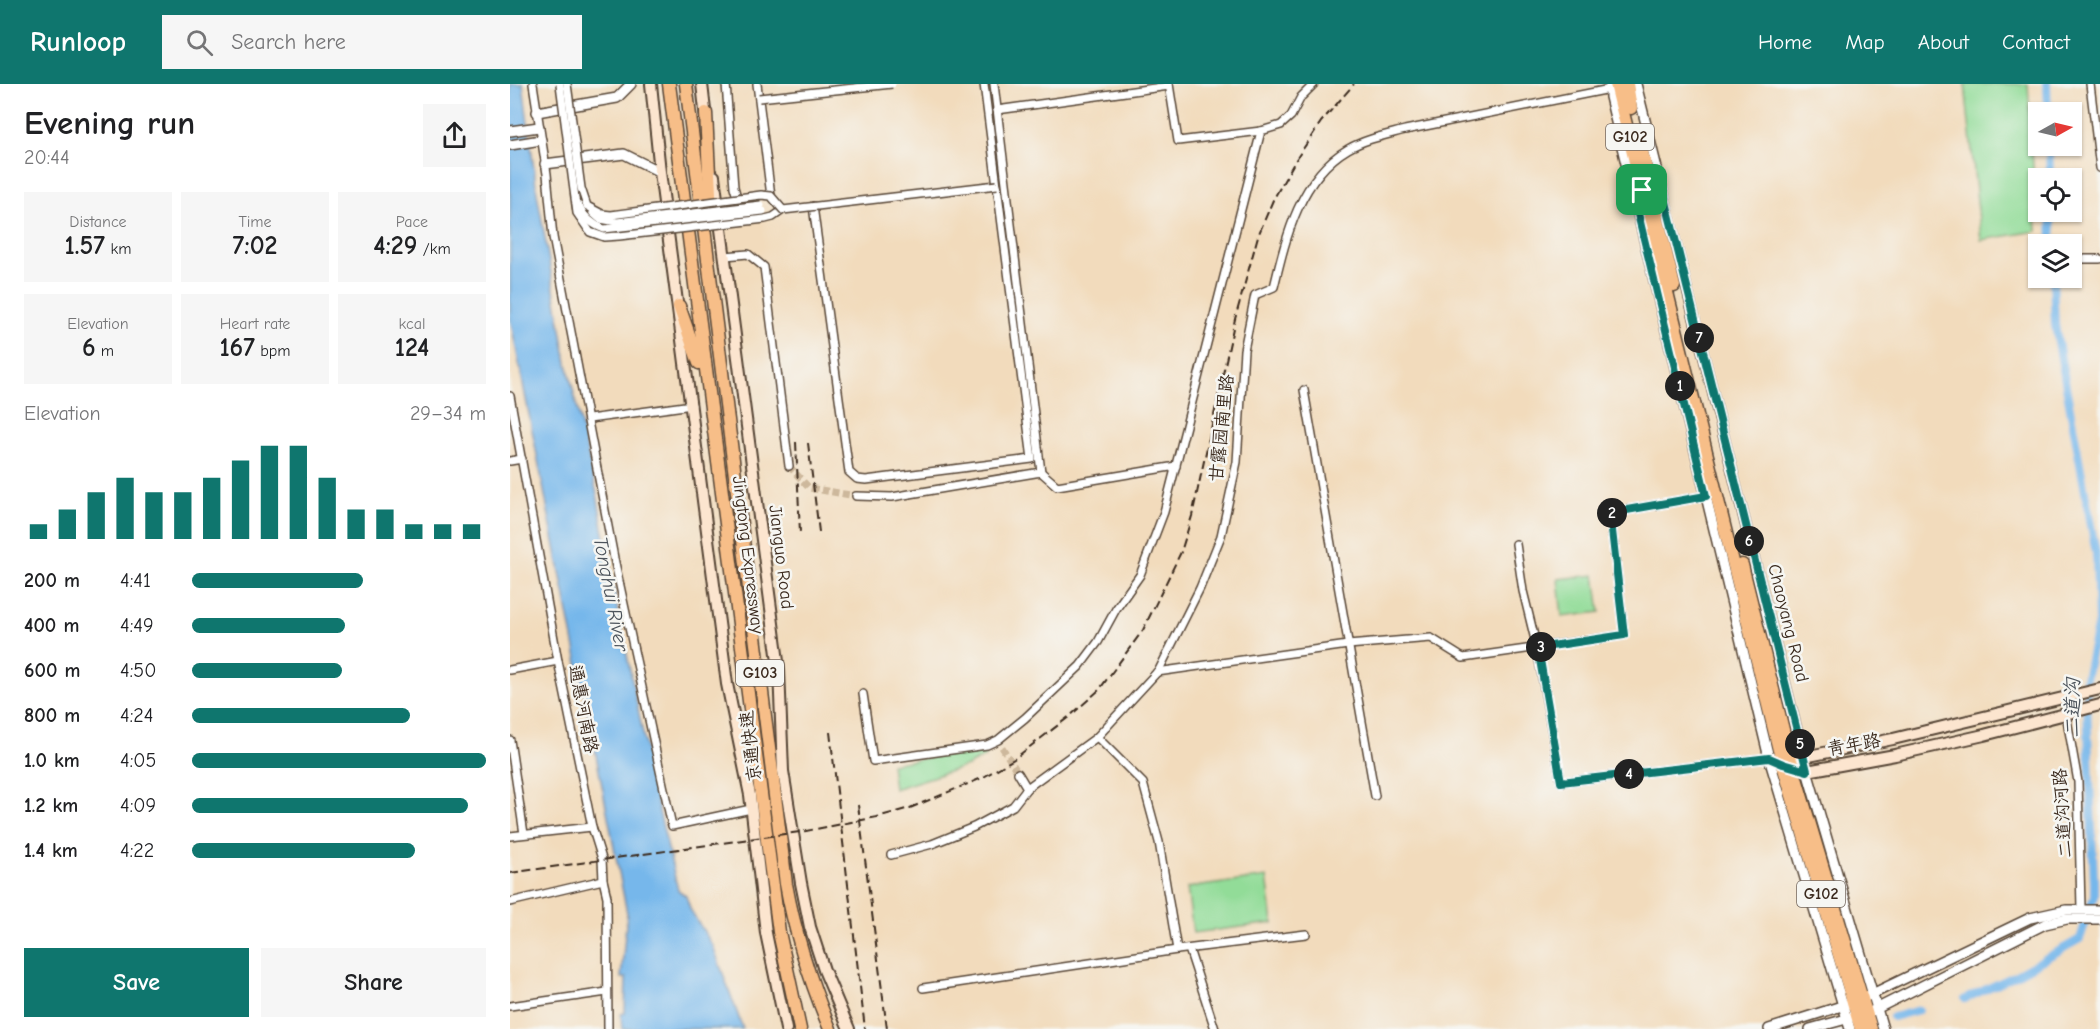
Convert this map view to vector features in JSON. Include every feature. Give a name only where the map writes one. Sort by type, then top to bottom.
[{"type":"highway","name":"Jingtong Expressway","points":[[669,84],[779,932],[800,1029]]},
{"type":"highway","name":"G103","points":[[686,84],[715,311]]},
{"type":"highway","name":"Chaoyang Road","points":[[1627,84],[1647,189],[1783,761],[1857,1000],[1871,1029]]},
{"type":"highway","name":"Chaoyang Road","points":[[1612,86],[1647,189]]},
{"type":"highway","points":[[705,113],[715,311]]},
{"type":"highway","points":[[679,306],[708,386]]},
{"type":"highway","name":"京通快速","points":[[715,311],[786,884],[794,929],[830,1029]]},
{"type":"highway","name":"Chaoyang Road","points":[[1861,1029],[1862,1014]]},
{"type":"main road","points":[[651,84],[660,172],[728,684],[751,809],[766,933],[788,1029]]},
{"type":"main road","name":"Jianguo Road","points":[[702,84],[779,669],[783,771],[810,927],[824,970],[849,1029]]},
{"type":"main road","name":"青年路","points":[[1783,761],[1893,739],[2100,688]]},
{"type":"main road","name":"青年路","points":[[1783,761],[1807,771],[1906,752],[2100,705]]},
{"type":"street","points":[[532,84],[554,237],[617,569],[672,826],[751,809]]},
{"type":"street","points":[[560,84],[577,213],[583,225],[591,232],[604,237],[763,212]]},
{"type":"street","points":[[567,84],[581,188],[587,206],[600,219],[617,222],[744,208],[763,212],[773,217],[783,210],[996,185]]},
{"type":"street","points":[[537,112],[617,98],[631,84]]},
{"type":"street","points":[[726,84],[734,187],[744,208]]},
{"type":"street","points":[[757,84],[771,196],[783,210]]},
{"type":"street","points":[[759,98],[892,84]]},
{"type":"street","points":[[813,206],[849,472],[858,479],[866,480],[1032,459],[984,84]]},
{"type":"street","points":[[994,84],[1041,472],[1057,486],[1176,466]]},
{"type":"street","points":[[997,110],[1169,85],[1178,141],[1261,131],[1281,125],[1291,116],[1301,97],[1314,84]]},
{"type":"street","name":"Chaoyang Road","points":[[1636,84],[1647,189],[1706,496],[1783,761],[1857,1000],[1862,1014],[1883,1029]]},
{"type":"street","points":[[2090,84],[2100,168]]},
{"type":"street","name":"甘露园南里路","points":[[891,855],[932,844],[974,827],[1013,806],[1027,788],[1097,737],[1157,672],[1200,588],[1221,536],[1237,462],[1244,350],[1255,295],[1274,287],[1284,244],[1298,207],[1325,168],[1348,149],[1396,132],[1612,86]]},
{"type":"street","points":[[510,131],[539,127]]},
{"type":"street","points":[[863,694],[873,761],[1000,743],[1080,666],[1098,642],[1116,609],[1140,575],[1164,512],[1261,131]]},
{"type":"street","points":[[510,145],[541,140]]},
{"type":"street","points":[[545,164],[624,154],[660,172]]},
{"type":"street","name":"Chaoyang Road","points":[[1647,189],[1804,757],[1857,1000]]},
{"type":"street","points":[[587,206],[602,214],[611,215],[761,195],[771,196]]},
{"type":"street","points":[[725,256],[748,254],[764,267],[789,466]]},
{"type":"street","points":[[2082,259],[2100,258]]},
{"type":"street","points":[[1304,390],[1375,796]]},
{"type":"street","name":"通惠河南路","points":[[510,396],[558,661],[592,827],[602,859],[607,897],[608,1029]]},
{"type":"street","points":[[589,419],[692,405]]},
{"type":"street","points":[[510,461],[522,459]]},
{"type":"street","points":[[856,496],[892,497],[1041,472]]},
{"type":"street","points":[[1157,672],[1348,645],[1431,638],[1463,658],[1624,635],[1610,513],[1706,496]]},
{"type":"street","points":[[1516,544],[1523,591],[1538,648],[1561,782],[1783,761]]},
{"type":"street","points":[[510,670],[558,661]]},
{"type":"street","name":"二道沟河路","points":[[2067,714],[2078,782],[2083,912]]},
{"type":"street","points":[[1097,737],[1143,783],[1160,842],[1177,950]]},
{"type":"street","points":[[510,740],[524,834]]},
{"type":"street","points":[[1018,773],[1027,788]]},
{"type":"street","points":[[510,836],[592,827]]},
{"type":"street","points":[[510,902],[603,880]]},
{"type":"street","points":[[1768,1029],[1857,1000],[2030,918],[2053,912],[2100,910]]},
{"type":"street","points":[[1810,1029],[1862,1014],[2044,924],[2083,912],[2100,919]]},
{"type":"street","points":[[923,988],[1306,933]]},
{"type":"street","points":[[1189,949],[1215,1029]]},
{"type":"street","points":[[510,1006],[607,992]]},
{"type":"street","name":"Chaoyang Road","points":[[1850,1029],[1862,1014]]},
{"type":"green space","points":[[1965,84],[2028,84],[2028,156],[2032,156],[2033,168],[2028,168],[2028,222],[2036,222],[2037,231],[1981,240]]},
{"type":"green space","points":[[1595,575],[1600,612],[1562,617],[1558,579]]},
{"type":"green space","points":[[984,748],[986,756],[967,766],[894,789],[891,764]]},
{"type":"green space","points":[[1267,877],[1273,923],[1193,933],[1187,888]]},
{"type":"water","name":"Tonghui River","points":[[510,84],[523,84],[537,193],[567,363],[597,494],[616,601],[658,807],[678,890],[686,896],[691,911],[713,946],[743,1029],[622,1029],[621,1014],[625,1013],[626,978],[621,978],[627,913],[510,318]]},
{"type":"waterway","name":"二道沟","points":[[2047,84],[2048,102]]},
{"type":"waterway","name":"二道沟","points":[[2049,156],[2050,168]]},
{"type":"waterway","name":"二道沟","points":[[2051,222],[2052,234]]},
{"type":"waterway","name":"二道沟","points":[[1965,999],[2016,975],[2080,939],[2094,896],[2086,679],[2098,622],[2096,553],[2055,325],[2053,288]]},
{"type":"waterway","name":"二道沟","points":[[1893,1017],[1919,1010]]},
{"type":"tunnel","points":[[789,466],[809,488],[856,496]]},
{"type":"tunnel","points":[[1002,747],[1018,773]]},
{"type":"railway","points":[[510,873],[806,831],[910,808],[982,778],[1014,759],[1070,716],[1099,690],[1143,630],[1181,552],[1192,516],[1235,319],[1258,236],[1273,200],[1321,122],[1354,84]]},
{"type":"railway","points":[[796,442],[800,533]]},
{"type":"railway","points":[[808,443],[819,532]]},
{"type":"railway","points":[[830,732],[865,1029]]},
{"type":"railway","points":[[858,805],[887,1029]]},
{"type":"route","points":[[1662,186],[1807,771],[1769,758],[1561,782],[1538,648],[1624,635],[1610,513],[1706,496],[1633,193],[1642,190],[1662,186]]}]
